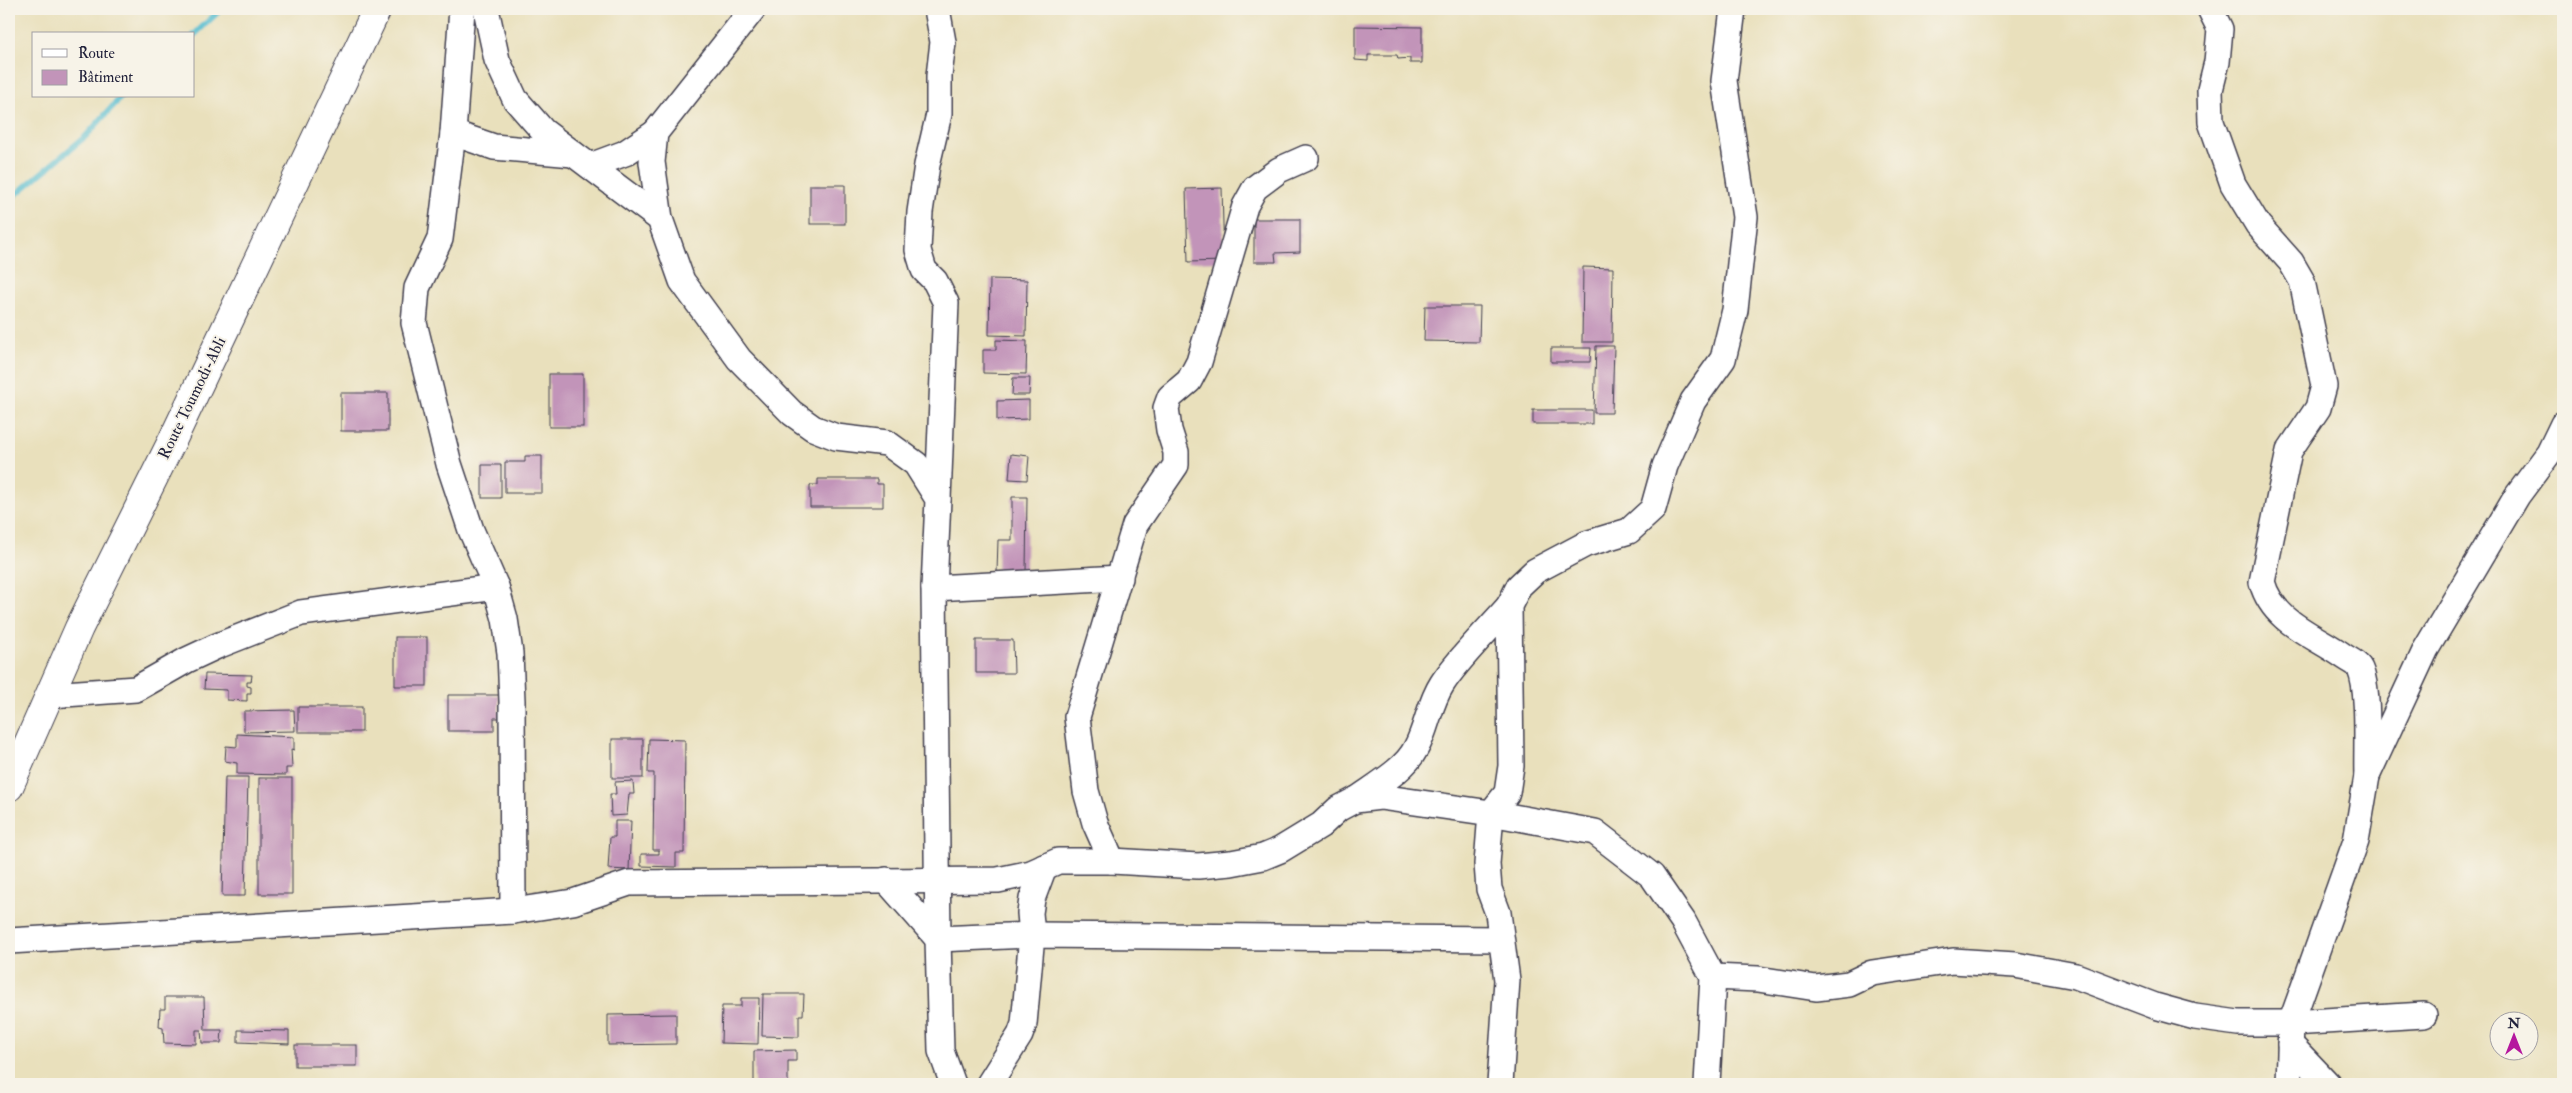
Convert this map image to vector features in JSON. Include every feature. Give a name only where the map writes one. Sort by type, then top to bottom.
[{"type":"street","name":"Route Toumodi-Abli","points":[[9,787],[79,628],[173,439],[377,9]]},
{"type":"street","points":[[462,9],[453,133],[440,239],[417,288],[414,323],[449,464],[471,530],[496,587],[505,619],[510,653],[513,911]]},
{"type":"street","points":[[486,9],[497,60],[516,99],[544,130],[660,219]]},
{"type":"street","points":[[453,133],[494,148],[582,160],[625,153],[655,133],[753,9]]},
{"type":"street","points":[[937,9],[943,42],[939,76],[939,114],[927,165],[920,212],[918,250],[924,270],[935,281],[946,303],[934,588],[936,880],[941,1051],[953,1084]]},
{"type":"street","points":[[9,941],[513,911],[573,902],[629,884],[998,880],[1023,875],[1058,861],[1112,861],[1198,866],[1231,863],[1263,857],[1280,850],[1321,825],[1338,809],[1386,779],[1412,756],[1417,747],[1433,698],[1443,682],[1509,606],[1519,586],[1535,571],[1586,544],[1629,531],[1654,509],[1665,466],[1693,401],[1723,359],[1735,310],[1745,217],[1724,81],[1733,9]]},
{"type":"street","points":[[2210,9],[2220,28],[2217,62],[2210,90],[2211,122],[2233,184],[2258,225],[2291,262],[2302,281],[2324,386],[2318,408],[2289,451],[2262,582],[2270,601],[2292,625],[2337,651],[2359,667],[2365,688],[2366,776],[2356,841],[2291,1034],[2289,1084]]},
{"type":"street","points":[[655,133],[652,162],[660,219],[682,281],[739,359],[792,413],[813,428],[836,437],[887,443],[916,464],[938,499]]},
{"type":"street","points":[[1112,861],[1094,823],[1086,791],[1077,717],[1135,525],[1176,465],[1176,452],[1169,430],[1166,408],[1170,397],[1189,381],[1199,362],[1245,206],[1255,188],[1279,170],[1306,158]]},
{"type":"street","points":[[2366,776],[2426,649],[2517,496],[2549,453],[2563,424]]},
{"type":"street","points":[[934,588],[1120,578]]},
{"type":"street","points":[[50,695],[136,690],[187,660],[217,646],[301,613],[496,587]]},
{"type":"street","points":[[1500,1084],[1506,980],[1498,913],[1489,889],[1487,864],[1492,813],[1506,793],[1511,766],[1509,606]]},
{"type":"street","points":[[1355,800],[1380,797],[1492,813],[1594,832],[1652,876],[1683,921],[1714,977],[1706,1084]]},
{"type":"street","points":[[989,1084],[1024,1024],[1032,935],[1032,899],[1044,867]]},
{"type":"street","points":[[886,880],[938,939]]},
{"type":"street","points":[[938,939],[1032,935],[1501,939]]},
{"type":"street","points":[[1714,977],[1758,979],[1816,988],[1848,984],[1872,972],[1953,961],[2015,965],[2076,976],[2155,1006],[2195,1018],[2238,1023],[2291,1034],[2424,1015]]},
{"type":"street","points":[[2291,1034],[2328,1084]]},
{"type":"building","points":[[1355,26],[1422,27],[1422,63],[1410,63],[1410,58],[1398,59],[1397,55],[1368,55],[1368,61],[1355,60]]},
{"type":"building","points":[[810,185],[845,185],[845,224],[810,224]]},
{"type":"building","points":[[1222,188],[1224,261],[1188,262],[1186,189]]},
{"type":"building","points":[[1254,219],[1300,219],[1300,252],[1275,253],[1276,262],[1254,262]]},
{"type":"building","points":[[1583,267],[1613,268],[1612,342],[1582,342]]},
{"type":"building","points":[[990,279],[1027,280],[1026,336],[989,335]]},
{"type":"building","points":[[1425,306],[1480,306],[1479,342],[1424,341]]},
{"type":"building","points":[[996,340],[1027,341],[1026,374],[983,373],[983,350],[996,350]]},
{"type":"building","points":[[1596,346],[1614,346],[1612,413],[1594,413]]},
{"type":"building","points":[[1551,348],[1591,348],[1590,362],[1551,362]]},
{"type":"building","points":[[549,374],[583,374],[583,427],[549,427]]},
{"type":"building","points":[[1013,378],[1030,378],[1029,395],[1012,395]]},
{"type":"building","points":[[341,393],[388,393],[388,431],[341,431]]},
{"type":"building","points":[[1029,400],[1029,419],[997,420],[997,401]]},
{"type":"building","points":[[1533,410],[1592,410],[1592,424],[1533,424]]},
{"type":"building","points":[[1011,454],[1029,456],[1027,480],[1009,479]]},
{"type":"building","points":[[525,456],[542,456],[542,493],[505,493],[505,462],[525,462]]},
{"type":"building","points":[[482,465],[501,465],[501,498],[482,498]]},
{"type":"building","points":[[818,479],[877,479],[877,484],[883,484],[883,507],[810,507],[810,485],[818,485]]},
{"type":"building","points":[[1012,497],[1027,497],[1026,572],[997,572],[998,540],[1012,540]]},
{"type":"building","points":[[395,637],[427,637],[427,686],[395,686]]},
{"type":"building","points":[[976,640],[1013,640],[1014,673],[976,673]]},
{"type":"building","points":[[205,674],[252,675],[251,682],[247,682],[247,686],[251,687],[251,693],[247,693],[247,701],[227,700],[227,690],[204,689]]},
{"type":"building","points":[[448,695],[499,695],[499,718],[494,718],[494,731],[448,731]]},
{"type":"building","points":[[298,707],[362,707],[362,732],[298,732]]},
{"type":"building","points":[[294,710],[295,731],[244,732],[244,711]]},
{"type":"building","points":[[237,734],[294,737],[294,750],[291,749],[292,768],[286,768],[286,775],[237,774],[237,763],[225,761],[226,746],[237,747]]},
{"type":"building","points":[[612,739],[643,739],[643,778],[612,778]]},
{"type":"building","points":[[649,739],[685,740],[684,853],[676,853],[676,867],[641,866],[641,854],[659,854],[659,850],[653,850],[654,773],[648,773]]},
{"type":"building","points":[[225,777],[248,777],[245,896],[222,896]]},
{"type":"building","points":[[259,778],[292,778],[292,894],[259,894]]},
{"type":"building","points":[[633,781],[634,794],[629,794],[627,815],[611,816],[610,794],[616,794],[615,782]]},
{"type":"building","points":[[615,821],[631,821],[629,870],[608,869],[610,837],[615,837]]},
{"type":"building","points":[[763,994],[804,994],[803,1015],[799,1015],[799,1037],[762,1036]]},
{"type":"building","points":[[165,997],[204,997],[205,1030],[222,1030],[221,1043],[202,1043],[201,1030],[196,1030],[196,1044],[164,1043],[163,1028],[159,1027],[160,1009],[165,1009]]},
{"type":"building","points":[[741,998],[759,998],[758,1044],[721,1043],[722,1006],[741,1006]]},
{"type":"building","points":[[676,1014],[676,1044],[608,1045],[608,1015]]},
{"type":"building","points":[[238,1030],[289,1031],[289,1044],[238,1042]]},
{"type":"building","points":[[295,1045],[357,1045],[357,1066],[295,1066]]},
{"type":"building","points":[[796,1050],[796,1061],[788,1061],[788,1084],[754,1084],[754,1051]]},
{"type":"waterway","points":[[195,34],[221,9]]},
{"type":"waterway","points":[[9,200],[86,136],[120,98]]}]
